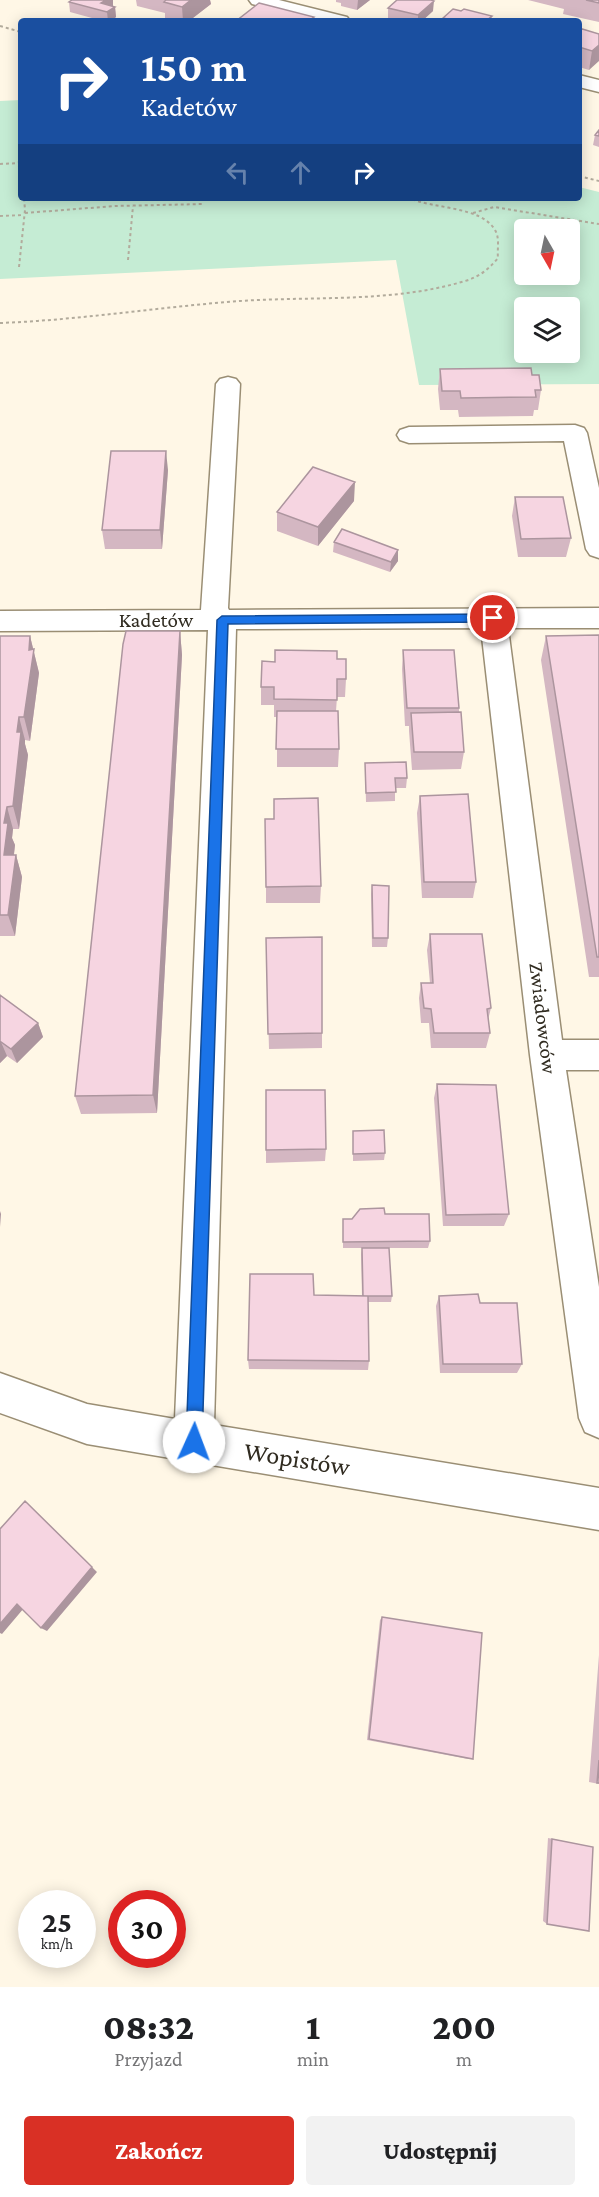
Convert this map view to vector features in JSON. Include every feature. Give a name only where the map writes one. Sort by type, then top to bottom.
[{"type":"street","points":[[258,0],[329,18]]},
{"type":"street","points":[[582,82],[599,86]]},
{"type":"street","points":[[194,1442],[222,620],[214,609],[228,384]]},
{"type":"street","points":[[409,435],[575,433],[599,549]]},
{"type":"street","name":"Zwiadowców","points":[[493,618],[547,1055],[599,1418]]},
{"type":"street","name":"Kadetów","points":[[0,621],[599,618]]},
{"type":"street","points":[[547,1055],[599,1055]]},
{"type":"street","name":"Wopistów","points":[[0,1393],[87,1424],[599,1509]]},
{"type":"path","points":[[0,26],[18,31]]},
{"type":"path","points":[[0,164],[18,163]]},
{"type":"path","points":[[582,177],[599,181]]},
{"type":"path","points":[[19,267],[24,201]]},
{"type":"path","points":[[0,323],[52,322],[239,301],[377,295],[426,290],[468,280],[487,272],[498,258],[496,231],[485,219],[472,213],[414,201]]},
{"type":"path","points":[[0,216],[133,206],[204,204]]},
{"type":"path","points":[[128,260],[133,206]]},
{"type":"path","points":[[472,213],[494,207],[599,224]]},
{"type":"green space","points":[[18,100],[18,201],[582,201],[582,188],[599,192],[599,384],[419,385],[396,260],[0,279],[0,101]]},
{"type":"building","points":[[72,0],[106,0],[101,3],[115,7],[107,12],[69,2]]},
{"type":"building","points":[[166,0],[191,0],[182,7],[164,2]]},
{"type":"building","points":[[397,0],[434,1],[418,15],[388,8]]},
{"type":"building","points":[[259,3],[314,17],[313,18],[240,18]]},
{"type":"building","points":[[453,9],[461,11],[464,9],[492,16],[490,18],[443,18]]},
{"type":"building","points":[[582,29],[599,34],[599,45],[592,51],[582,48]]},
{"type":"building","points":[[531,368],[532,375],[539,375],[541,390],[535,390],[536,397],[461,398],[460,391],[442,391],[440,369]]},
{"type":"building","points":[[111,451],[166,451],[160,530],[102,530]]},
{"type":"building","points":[[313,467],[355,482],[318,527],[277,512]]},
{"type":"building","points":[[515,497],[563,497],[571,538],[521,539]]},
{"type":"building","points":[[342,529],[398,550],[391,562],[334,542]]},
{"type":"building","points":[[126,631],[180,631],[153,1095],[75,1096],[123,644]]},
{"type":"building","points":[[599,635],[599,957],[597,957],[546,636]]},
{"type":"building","points":[[0,636],[30,636],[29,650],[34,649],[24,717],[19,717],[17,732],[21,732],[13,806],[7,807],[4,823],[8,823],[4,855],[16,855],[8,915],[0,915]]},
{"type":"building","points":[[275,650],[337,651],[337,659],[346,659],[346,679],[337,679],[337,700],[274,699],[274,687],[261,687],[262,661],[275,662]]},
{"type":"building","points":[[403,650],[454,650],[459,708],[407,708]]},
{"type":"building","points":[[277,711],[338,711],[339,749],[276,749]]},
{"type":"building","points":[[461,712],[464,752],[414,752],[411,713]]},
{"type":"building","points":[[406,762],[407,778],[395,778],[396,792],[366,793],[365,763]]},
{"type":"building","points":[[468,794],[476,882],[424,882],[420,796]]},
{"type":"building","points":[[318,798],[321,886],[266,887],[265,819],[274,819],[274,799]]},
{"type":"building","points":[[372,885],[389,886],[388,938],[373,938]]},
{"type":"building","points":[[430,934],[482,934],[491,1008],[487,1009],[490,1033],[434,1033],[431,1009],[424,1008],[421,983],[433,983]]},
{"type":"building","points":[[322,937],[322,1033],[268,1034],[266,938]]},
{"type":"building","points":[[0,995],[38,1023],[11,1049],[0,1043]]},
{"type":"building","points":[[437,1084],[496,1085],[509,1214],[446,1215]]},
{"type":"building","points":[[266,1090],[325,1090],[326,1149],[266,1150]]},
{"type":"building","points":[[384,1130],[385,1153],[353,1154],[353,1131]]},
{"type":"building","points":[[384,1208],[385,1214],[429,1214],[430,1241],[343,1242],[343,1219],[352,1219],[360,1209]]},
{"type":"building","points":[[362,1248],[389,1248],[392,1296],[363,1296]]},
{"type":"building","points":[[250,1274],[313,1274],[314,1295],[368,1296],[369,1361],[248,1360]]},
{"type":"building","points":[[478,1294],[480,1303],[517,1303],[522,1364],[443,1364],[439,1296]]},
{"type":"building","points":[[25,1501],[92,1567],[41,1628],[17,1604],[0,1624],[0,1529]]},
{"type":"building","points":[[382,1617],[482,1633],[473,1759],[369,1739]]},
{"type":"building","points":[[599,1760],[599,1783],[597,1783]]},
{"type":"building","points":[[552,1839],[593,1847],[589,1931],[547,1924]]},
{"type":"route","points":[[194,1442],[222,620],[493,618]]}]
